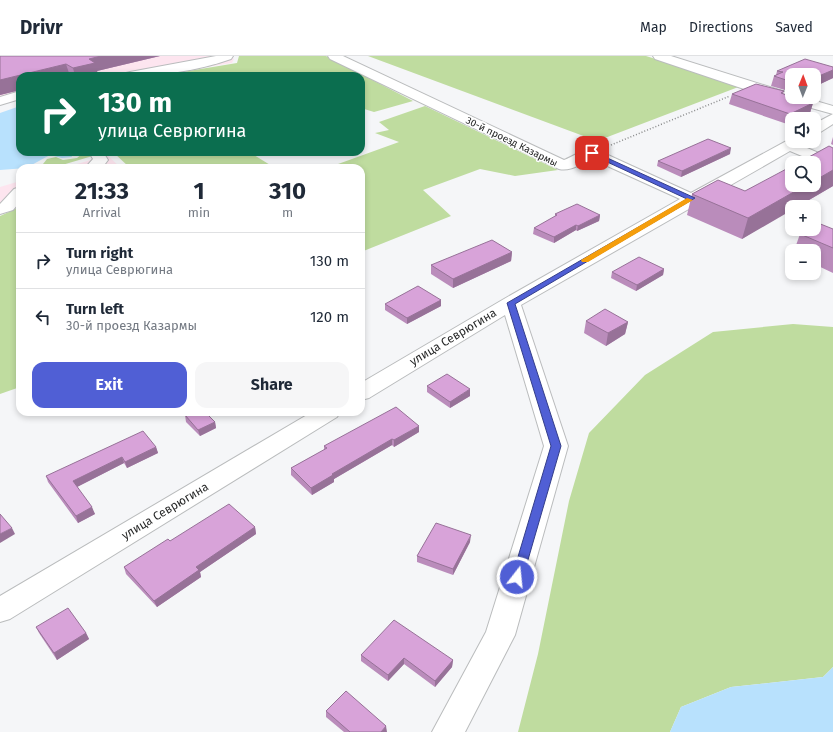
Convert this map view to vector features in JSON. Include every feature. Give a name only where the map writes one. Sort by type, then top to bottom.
[{"type":"street","points":[[152,72],[213,61],[227,56]]},
{"type":"street","name":"30-й проезд Казармы","points":[[334,56],[564,166],[592,153]]},
{"type":"street","points":[[659,56],[752,87],[833,110]]},
{"type":"street","points":[[0,101],[16,96]]},
{"type":"street","name":"улица Севрюгина","points":[[365,391],[511,303],[692,198],[785,147]]},
{"type":"street","points":[[803,148],[833,164]]},
{"type":"street","points":[[592,153],[692,198]]},
{"type":"street","points":[[97,164],[101,160],[98,156]]},
{"type":"street","points":[[0,209],[7,207],[16,197]]},
{"type":"street","points":[[448,732],[500,635],[556,446],[511,303]]},
{"type":"street","name":"улица Севрюгина","points":[[0,610],[322,416]]},
{"type":"path","points":[[592,153],[752,87]]},
{"type":"shaded area","points":[[0,56],[230,56],[234,59],[232,63],[175,72],[16,72],[16,101],[0,105]]},
{"type":"shaded area","points":[[108,156],[117,164],[77,164]]},
{"type":"shaded area","points":[[16,182],[16,207],[0,213],[0,187]]},
{"type":"green space","points":[[239,56],[326,56],[357,72],[182,72],[237,63]]},
{"type":"green space","points":[[368,56],[646,56],[741,86],[597,141]]},
{"type":"green space","points":[[365,76],[413,101],[374,112],[365,109]]},
{"type":"green space","points":[[425,106],[558,170],[515,176],[480,169],[423,190],[451,216],[365,250],[365,164],[338,164],[360,156],[365,156],[365,154],[399,142],[375,133],[389,130],[379,122]]},
{"type":"green space","points":[[79,156],[92,156],[66,164],[43,164],[47,159],[56,157],[63,160],[77,158]]},
{"type":"green space","points":[[117,156],[256,156],[268,164],[126,164]]},
{"type":"green space","points":[[16,209],[16,388],[0,394],[0,216]]},
{"type":"green space","points":[[793,324],[833,327],[833,667],[823,677],[731,687],[681,707],[670,732],[518,732],[538,654],[569,501],[589,433],[645,375],[713,332]]},
{"type":"water","points":[[16,107],[16,156],[48,156],[33,164],[16,164],[16,169],[0,170],[0,113]]},
{"type":"water","points":[[54,156],[72,157],[62,158]]},
{"type":"water","points":[[833,667],[833,732],[670,732],[681,707],[731,687],[823,677]]},
{"type":"building","points":[[0,56],[101,56],[89,59],[95,63],[73,68],[66,64],[33,72],[16,72],[16,76],[0,80]]},
{"type":"building","points":[[805,59],[833,67],[833,70],[821,75],[821,68],[785,68],[785,80],[774,76],[783,72],[777,71]]},
{"type":"building","points":[[756,84],[784,91],[781,93],[785,94],[785,104],[811,104],[794,112],[785,112],[732,94]]},
{"type":"building","points":[[708,139],[731,148],[682,171],[658,161]]},
{"type":"building","points":[[829,146],[833,148],[833,170],[821,177],[821,156],[811,156]]},
{"type":"building","points":[[785,170],[785,192],[794,192],[748,218],[692,194],[718,180],[745,191]]},
{"type":"building","points":[[577,204],[600,215],[578,226],[576,225],[554,237],[534,228],[557,215],[555,214]]},
{"type":"building","points":[[821,224],[833,229],[833,248],[805,236],[821,236]]},
{"type":"building","points":[[492,240],[512,252],[453,279],[431,265]]},
{"type":"building","points":[[639,257],[664,269],[637,285],[612,272]]},
{"type":"building","points":[[418,286],[441,300],[407,318],[385,304]]},
{"type":"building","points":[[605,309],[628,322],[608,333],[586,321]]},
{"type":"building","points":[[447,374],[470,389],[450,402],[427,386]]},
{"type":"building","points":[[396,407],[419,426],[394,440],[392,439],[311,488],[291,468],[327,448],[324,446]]},
{"type":"building","points":[[186,416],[209,416],[215,422],[198,430]]},
{"type":"building","points":[[143,431],[156,447],[125,462],[122,457],[73,481],[92,507],[76,516],[46,476]]},
{"type":"building","points":[[229,504],[255,527],[196,567],[199,570],[154,601],[124,567],[168,539],[170,541]]},
{"type":"building","points":[[0,514],[12,528],[0,534]]},
{"type":"building","points":[[436,523],[471,535],[453,569],[417,556]]},
{"type":"building","points":[[68,608],[86,633],[54,653],[36,627]]},
{"type":"building","points":[[394,620],[453,660],[435,681],[404,658],[388,675],[361,655]]},
{"type":"building","points":[[346,691],[386,726],[381,732],[350,732],[326,711]]},
{"type":"slow traffic","points":[[585,260],[690,200]]},
{"type":"route","points":[[517,577],[556,446],[538,384],[511,303],[692,198],[592,153]]}]
